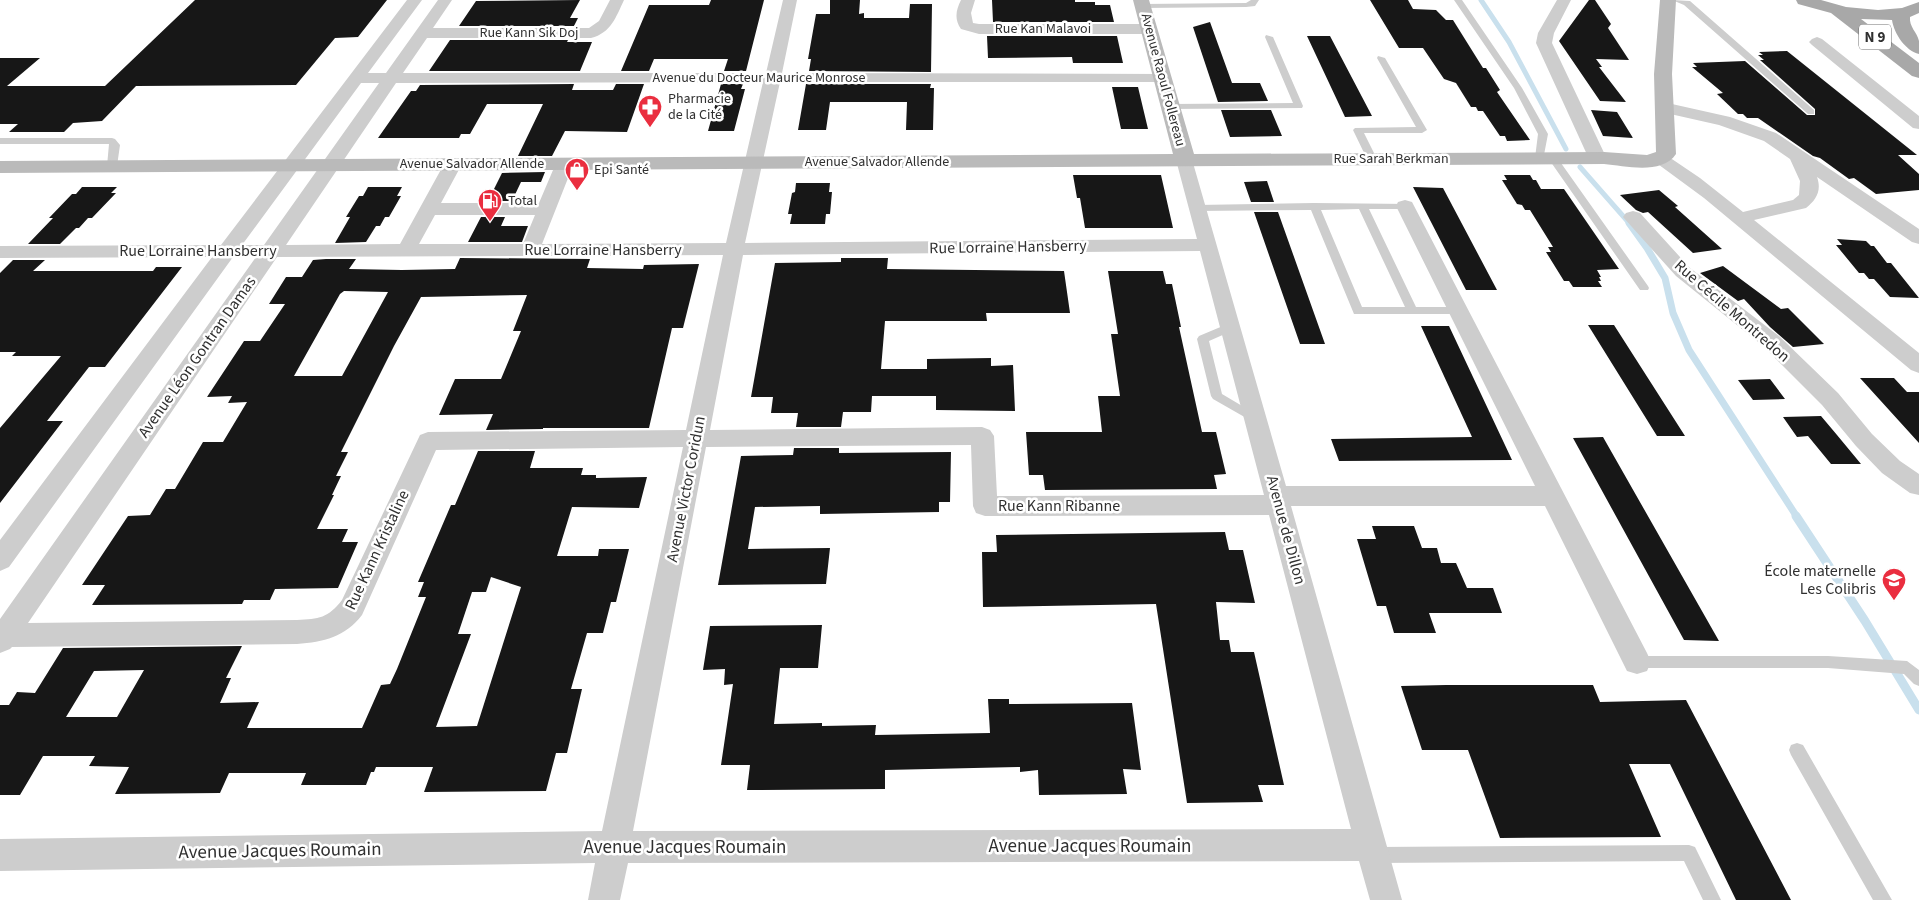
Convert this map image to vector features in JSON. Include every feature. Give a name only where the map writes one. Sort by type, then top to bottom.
[{"type":"main road","points":[[1660,159],[1666,154],[1663,74],[1668,0]]},
{"type":"main road","name":"N 9","points":[[1804,0],[1826,7],[1867,14],[1902,14],[1919,8]]},
{"type":"main road","name":"Avenue Raoul Follereau","points":[[1142,3],[1185,160]]},
{"type":"main road","name":"N 9","points":[[1826,7],[1855,23],[1919,72]]},
{"type":"main road","name":"N 9","points":[[1902,14],[1899,21],[1902,28],[1919,49]]},
{"type":"main road","name":"Rue Sarah Berkman","points":[[1185,160],[1598,158],[1647,161],[1660,159]]},
{"type":"main road","name":"Avenue Salvador Allende","points":[[0,167],[1185,160]]},
{"type":"street","points":[[0,560],[290,165],[415,0]]},
{"type":"street","name":"Avenue Léon Gontran Damas","points":[[2,638],[445,0]]},
{"type":"street","name":"Rue Kann Sik Doj","points":[[422,33],[591,33],[605,26],[617,0]]},
{"type":"street","name":"Avenue Victor Coridun","points":[[604,900],[734,249],[790,0]]},
{"type":"street","name":"Rue Kan Malavoi","points":[[968,0],[964,7],[966,26],[979,29],[1148,29]]},
{"type":"street","points":[[1564,0],[1546,32],[1544,43],[1598,158]]},
{"type":"street","points":[[1817,42],[1919,124]]},
{"type":"street","name":"Avenue du Docteur Maurice Monrose","points":[[356,78],[1161,77]]},
{"type":"street","points":[[1663,107],[1744,127],[1770,137],[1919,238]]},
{"type":"street","points":[[1740,218],[1799,204],[1807,199],[1810,194],[1810,181],[1797,155]]},
{"type":"street","points":[[1660,159],[1683,172],[1788,260],[1919,365]]},
{"type":"street","name":"Avenue de Dillon","points":[[1185,160],[1386,900]]},
{"type":"street","points":[[406,251],[453,164]]},
{"type":"street","points":[[530,250],[565,164]]},
{"type":"street","points":[[1405,206],[1637,662]]},
{"type":"street","points":[[429,209],[546,210]]},
{"type":"street","name":"Rue Cécile Montredon","points":[[1633,217],[1683,272],[1771,341],[1830,399],[1864,440],[1891,467],[1919,486]]},
{"type":"street","name":"Rue Lorraine Hansberry","points":[[0,252],[1207,245]]},
{"type":"street","name":"Rue Kann Ribanne","points":[[696,437],[982,436],[985,506],[1278,501]]},
{"type":"street","name":"Rue Kann Kristaline","points":[[2,638],[316,631],[336,625],[352,607],[428,441],[696,437]]},
{"type":"street","points":[[1278,501],[1553,496]]},
{"type":"street","name":"Avenue Jacques Roumain","points":[[0,855],[615,847],[1372,850]]},
{"type":"lane","points":[[1142,3],[1237,6],[1252,4],[1255,0]]},
{"type":"lane","points":[[1458,0],[1518,88],[1542,134],[1547,158],[1644,288]]},
{"type":"lane","points":[[1676,0],[1687,3],[1811,112]]},
{"type":"lane","points":[[1170,107],[1299,106],[1268,37]]},
{"type":"lane","points":[[1372,159],[1358,130],[1422,130],[1381,58]]},
{"type":"lane","points":[[0,141],[112,141],[115,145],[112,166]]},
{"type":"lane","points":[[1314,206],[1358,311],[1458,311]]},
{"type":"lane","points":[[1362,206],[1412,311]]},
{"type":"lane","points":[[1197,208],[1405,206]]},
{"type":"lane","points":[[1637,662],[1828,662],[1907,668],[1919,679]]},
{"type":"lane","points":[[1796,750],[1883,900]]},
{"type":"lane","points":[[1372,850],[1689,853],[1712,900]]},
{"type":"building","points":[[195,0],[387,0],[358,37],[335,38],[296,85],[136,86],[102,121],[73,123],[64,132],[9,132],[18,124],[0,124],[0,58],[40,58],[7,86],[105,86]]},
{"type":"building","points":[[580,0],[570,18],[578,18],[574,26],[459,26],[476,1]]},
{"type":"building","points":[[711,0],[764,0],[746,71],[724,71],[728,59],[654,59],[649,71],[621,71],[649,5],[709,5]]},
{"type":"building","points":[[830,0],[860,0],[859,14],[864,13],[864,18],[909,18],[910,4],[932,4],[931,72],[809,71],[811,59],[808,59],[816,14],[830,14]]},
{"type":"building","points":[[992,0],[1075,0],[1075,2],[1095,2],[1095,5],[1110,5],[1114,22],[993,22]]},
{"type":"building","points":[[1370,0],[1408,0],[1413,9],[1436,10],[1446,20],[1453,20],[1483,68],[1486,68],[1500,90],[1497,92],[1530,140],[1507,141],[1505,136],[1500,136],[1483,111],[1478,111],[1476,107],[1471,107],[1456,83],[1444,79],[1423,48],[1399,48]]},
{"type":"building","points":[[1589,0],[1595,0],[1611,24],[1608,28],[1629,60],[1596,59],[1602,67],[1599,67],[1626,102],[1600,101],[1559,41]]},
{"type":"building","points":[[1210,22],[1232,83],[1260,83],[1268,101],[1218,102],[1193,27]]},
{"type":"building","points":[[987,36],[1117,36],[1123,63],[1073,63],[1072,57],[988,58]]},
{"type":"building","points":[[1307,36],[1330,36],[1372,116],[1345,117]]},
{"type":"building","points":[[450,40],[568,40],[567,42],[592,42],[580,71],[429,71]]},
{"type":"building","points":[[1787,51],[1917,155],[1898,155],[1919,174],[1919,190],[1876,194],[1854,178],[1849,179],[1820,158],[1813,156],[1758,118],[1747,118],[1743,114],[1738,114],[1717,94],[1723,93],[1692,67],[1697,67],[1693,63],[1745,61],[1807,115],[1815,115],[1815,109],[1760,60],[1764,60],[1758,55],[1763,55],[1759,52]]},
{"type":"building","points":[[574,84],[572,90],[613,90],[616,84],[644,84],[627,132],[565,131],[552,156],[518,156],[543,104],[487,104],[470,134],[461,134],[459,138],[378,138],[411,91],[416,91],[420,85]]},
{"type":"building","points":[[721,84],[743,84],[741,89],[745,89],[734,131],[708,131]]},
{"type":"building","points":[[806,84],[931,84],[930,88],[934,88],[933,130],[906,130],[907,102],[830,102],[826,130],[798,130]]},
{"type":"building","points":[[1112,87],[1138,87],[1148,129],[1121,129]]},
{"type":"building","points":[[1221,110],[1271,110],[1282,136],[1230,137]]},
{"type":"building","points":[[1591,110],[1617,112],[1633,138],[1603,136]]},
{"type":"building","points":[[545,172],[541,182],[521,182],[512,201],[488,201],[502,173]]},
{"type":"building","points":[[1073,175],[1161,175],[1173,228],[1085,228],[1080,198],[1077,198]]},
{"type":"building","points":[[1504,175],[1530,175],[1533,180],[1536,180],[1541,189],[1564,189],[1619,269],[1597,270],[1601,277],[1599,277],[1601,281],[1598,281],[1602,287],[1573,287],[1569,281],[1564,281],[1546,252],[1551,252],[1548,247],[1553,247],[1530,210],[1525,210],[1522,205],[1517,204],[1502,180],[1507,180]]},
{"type":"building","points":[[1267,181],[1274,202],[1251,202],[1244,182]]},
{"type":"building","points":[[796,183],[830,183],[829,192],[832,192],[830,214],[826,214],[825,224],[790,224],[792,214],[788,214]]},
{"type":"building","points":[[82,187],[117,187],[111,193],[116,193],[92,218],[88,218],[60,244],[28,244],[53,218],[49,218],[72,194],[76,194]]},
{"type":"building","points":[[368,187],[402,187],[397,196],[401,196],[389,217],[385,217],[380,226],[376,226],[366,242],[335,243],[350,217],[346,217],[359,196],[363,196]]},
{"type":"building","points":[[1413,187],[1443,188],[1497,290],[1466,290]]},
{"type":"building","points":[[1659,190],[1722,249],[1693,253],[1648,212],[1643,213],[1636,210],[1620,195]]},
{"type":"building","points":[[1254,212],[1278,212],[1325,344],[1300,344]]},
{"type":"building","points":[[481,217],[505,217],[501,226],[528,226],[522,242],[468,242]]},
{"type":"building","points":[[1837,239],[1866,241],[1871,246],[1874,246],[1887,263],[1891,263],[1919,298],[1890,297],[1874,279],[1869,279],[1864,273],[1859,273],[1836,245],[1842,245]]},
{"type":"building","points":[[460,258],[590,259],[587,268],[643,269],[644,265],[699,264],[683,328],[672,328],[649,428],[486,430],[493,414],[439,415],[455,379],[501,379],[521,331],[513,331],[527,295],[421,297],[394,346],[341,452],[348,452],[336,476],[341,476],[317,529],[348,529],[342,542],[358,542],[338,588],[275,589],[270,600],[244,600],[242,604],[92,605],[105,585],[82,585],[128,516],[150,515],[166,489],[175,489],[203,442],[223,442],[247,402],[228,403],[232,396],[207,397],[244,341],[260,341],[285,304],[269,304],[286,277],[302,277],[313,260],[326,259],[356,259],[349,269],[455,269]],"holes":[[[344,291],[388,292],[342,376],[294,376],[340,294]]]},
{"type":"building","points":[[841,258],[888,258],[887,269],[1064,271],[1070,313],[986,313],[987,321],[885,321],[881,369],[927,369],[927,359],[991,358],[991,366],[1013,365],[1015,411],[936,410],[936,396],[872,396],[871,412],[843,412],[841,427],[796,427],[798,413],[771,413],[773,397],[751,397],[775,263],[841,262]]},
{"type":"building","points":[[13,260],[45,260],[33,271],[153,271],[156,267],[182,267],[105,367],[89,367],[47,421],[63,421],[0,503],[0,428],[61,356],[12,356],[16,352],[0,352],[0,273]]},
{"type":"building","points":[[1723,266],[1781,309],[1788,308],[1824,344],[1793,347],[1770,327],[1744,299],[1738,301],[1700,273]]},
{"type":"building","points":[[1108,271],[1163,271],[1166,284],[1172,284],[1181,327],[1179,327],[1202,432],[1216,432],[1226,474],[1214,475],[1217,489],[1045,490],[1043,475],[1029,475],[1026,432],[1102,432],[1098,396],[1120,396],[1111,334],[1118,334]]},
{"type":"building","points":[[1588,325],[1614,325],[1685,436],[1657,436]]},
{"type":"building","points":[[1421,326],[1449,326],[1512,460],[1339,461],[1331,439],[1472,437]]},
{"type":"building","points":[[1860,378],[1894,378],[1907,392],[1919,392],[1919,443]]},
{"type":"building","points":[[1770,379],[1785,399],[1753,400],[1738,380]]},
{"type":"building","points":[[1821,416],[1861,464],[1831,464],[1808,436],[1797,437],[1783,417]]},
{"type":"building","points":[[1603,437],[1719,641],[1684,640],[1573,438]]},
{"type":"building","points":[[794,448],[839,448],[839,453],[951,452],[950,502],[939,502],[939,512],[820,514],[820,506],[755,507],[748,549],[830,548],[826,584],[718,585],[741,456],[793,455]]},
{"type":"building","points":[[478,451],[535,451],[530,468],[583,468],[581,475],[596,475],[596,478],[647,477],[639,508],[572,507],[557,556],[598,556],[599,549],[629,549],[616,602],[611,602],[603,633],[587,633],[571,689],[582,689],[567,753],[556,753],[546,791],[424,792],[433,767],[376,767],[374,772],[371,772],[366,785],[301,785],[306,773],[229,773],[220,793],[115,794],[129,767],[89,766],[95,756],[43,756],[20,795],[0,795],[0,705],[9,705],[17,692],[35,693],[63,648],[242,646],[226,678],[231,678],[220,703],[259,702],[247,728],[362,728],[381,685],[390,684],[397,669],[426,597],[418,597],[424,582],[418,582],[451,505],[455,505]],"holes":[[[491,577],[521,587],[477,726],[436,727],[471,634],[458,634],[472,592],[486,592]],[[144,670],[117,717],[66,717],[94,671]]]},
{"type":"building","points":[[1372,526],[1414,526],[1422,548],[1437,548],[1441,563],[1456,563],[1467,588],[1493,588],[1502,613],[1429,613],[1436,633],[1394,633],[1386,606],[1377,606],[1357,539],[1376,539]]},
{"type":"building","points":[[1225,532],[1229,550],[1243,550],[1255,603],[1216,602],[1220,640],[1229,640],[1231,652],[1254,652],[1284,785],[1258,785],[1263,802],[1187,803],[1156,604],[983,607],[982,552],[997,552],[996,535]]},
{"type":"building","points":[[822,625],[818,668],[780,668],[774,724],[822,723],[822,726],[876,725],[875,735],[990,733],[988,699],[1009,699],[1009,704],[1132,703],[1141,770],[1123,769],[1127,794],[1039,795],[1038,770],[1020,772],[1020,767],[885,770],[885,789],[747,790],[750,765],[721,765],[733,684],[724,685],[725,669],[703,670],[710,626]]},
{"type":"building","points":[[1593,685],[1600,702],[1686,700],[1791,900],[1736,900],[1670,764],[1629,764],[1661,837],[1500,838],[1468,750],[1422,750],[1401,686]]},
{"type":"waterway","points":[[1481,0],[1509,42],[1566,149]]},
{"type":"waterway","points":[[1580,167],[1630,224]]},
{"type":"waterway","points":[[1629,223],[1665,278],[1673,313],[1689,350],[1797,517]]},
{"type":"waterway","points":[[1796,516],[1865,621],[1919,710]]},
{"type":"place","name":"Pharmacie de la Cité","points":[[650,128]]},
{"type":"place","name":"Epi Santé","points":[[577,191]]},
{"type":"place","name":"Total","points":[[490,222]]},
{"type":"place","name":"École maternelle Les Colibris","points":[[1894,601]]}]
